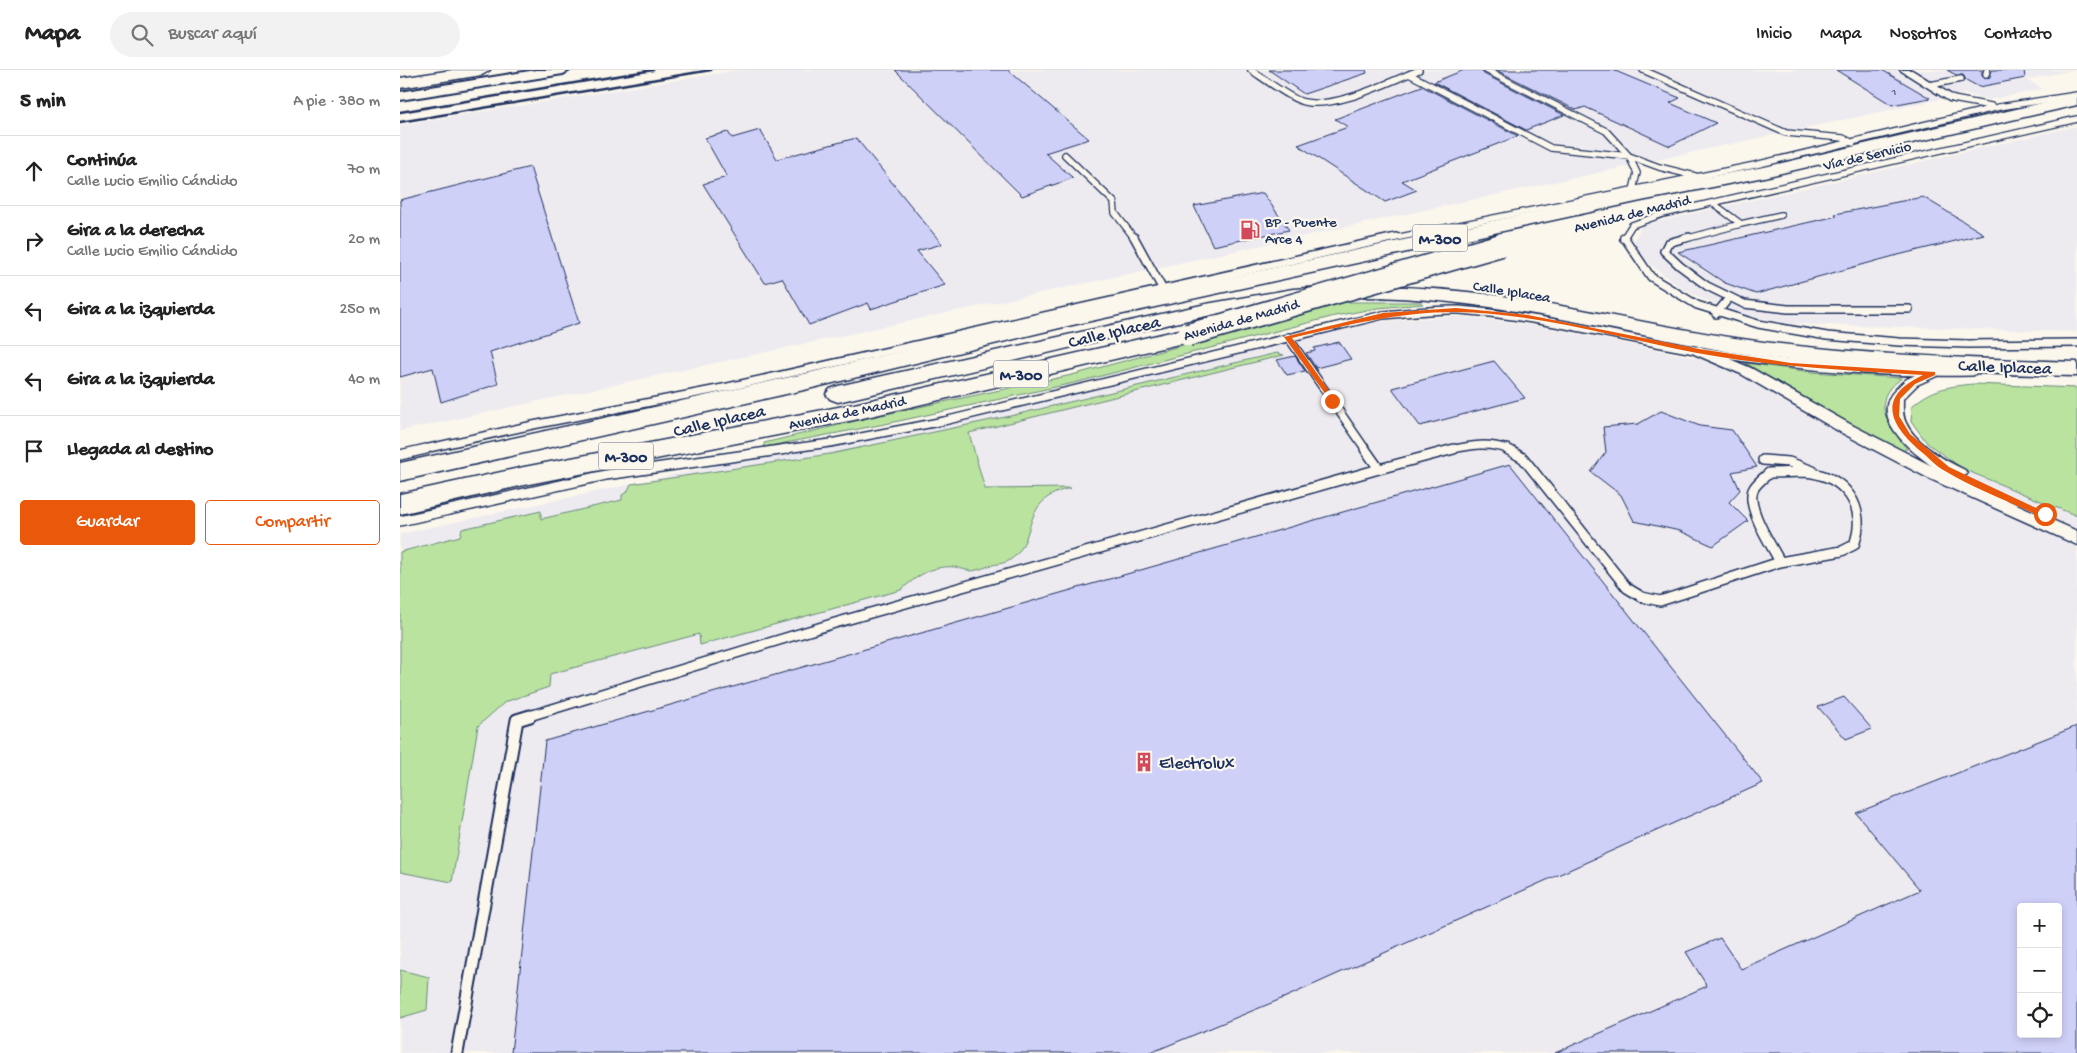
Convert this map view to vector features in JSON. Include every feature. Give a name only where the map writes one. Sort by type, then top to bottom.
[{"type":"main road","points":[[400,83],[482,70]]},
{"type":"main road","name":"Avenida de Madrid","points":[[400,472],[804,382],[1068,319],[1631,197],[1764,172],[2077,100]]},
{"type":"main road","name":"Avenida de Madrid","points":[[1549,233],[1653,207],[2077,111]]},
{"type":"main road","name":"Avenida de Madrid","points":[[400,504],[524,476],[854,412],[1188,335],[1511,242]]},
{"type":"main road","name":"Calle Iplacea","points":[[804,382],[1253,288],[1348,276],[1431,279],[1509,289],[1730,331],[1818,343],[1947,352],[2077,356]]},
{"type":"main road","name":"Calle Iplacea","points":[[400,492],[1176,318],[1274,299],[1349,291],[1435,293],[1506,302],[1787,353],[1926,364],[2077,370]]},
{"type":"main road","points":[[606,475],[854,412]]},
{"type":"street","points":[[400,96],[563,70]]},
{"type":"street","points":[[1905,70],[1953,99]]},
{"type":"street","points":[[1699,351],[1746,371],[1845,428],[1934,474],[2077,538]]},
{"type":"street","points":[[1932,373],[1912,382],[1896,398],[1895,416],[1907,436],[1947,469],[2077,530]]},
{"type":"lane","points":[[1251,70],[1302,102],[1311,104],[1330,102],[1419,70]]},
{"type":"lane","points":[[1486,70],[1606,131],[1629,156],[1639,172],[1638,181],[1633,190]]},
{"type":"lane","points":[[1643,70],[1786,133],[1843,138],[1853,143]]},
{"type":"lane","points":[[1409,74],[1552,148],[1629,156],[1668,170],[1700,176]]},
{"type":"lane","points":[[1930,85],[1961,79]]},
{"type":"lane","points":[[400,455],[533,425],[728,387],[1373,242],[1633,190],[1853,143],[1999,107],[2077,95]]},
{"type":"lane","points":[[1953,99],[1960,108],[1960,116]]},
{"type":"lane","points":[[1953,99],[1999,107]]},
{"type":"lane","name":"Vía de Servicio","points":[[1663,214],[1714,204],[2077,119]]},
{"type":"lane","points":[[1065,155],[1114,202],[1114,213],[1138,243],[1162,288]]},
{"type":"lane","points":[[1714,204],[1741,224]]},
{"type":"lane","points":[[1663,214],[1632,225],[1623,239],[1628,254],[1660,283],[1703,309],[1716,314],[1780,330],[1878,340],[2027,345],[2077,343]]},
{"type":"lane","points":[[1781,215],[1668,243],[1664,251],[1679,268],[1737,301],[1774,308],[1860,311],[1909,310]]},
{"type":"lane","points":[[1716,314],[1729,298]]},
{"type":"lane","points":[[1379,468],[1288,337],[1383,315],[1456,310],[1528,317],[1699,351],[1791,365],[1932,373],[2077,370]]},
{"type":"lane","name":"M-300","points":[[400,522],[606,475],[830,443],[944,422],[1082,390],[1288,337]]},
{"type":"lane","points":[[457,1053],[517,720],[835,623],[1379,468],[1474,444],[1491,444],[1511,450],[1523,458],[1627,588],[1642,596],[1660,601],[1780,562],[1842,551],[1854,545],[1860,530],[1858,512],[1851,500],[1838,486],[1826,476],[1789,462],[1763,460]]},
{"type":"lane","points":[[1780,562],[1753,506],[1752,493],[1757,484],[1769,474],[1815,473]]},
{"type":"shaded area","points":[[738,70],[2073,70],[2027,80],[2043,89],[1989,100],[1964,94],[400,431],[400,125]]},
{"type":"shaded area","points":[[2077,126],[2077,332],[1794,324],[1740,317],[1682,289],[1642,258],[1633,243],[1642,225]]},
{"type":"shaded area","points":[[1458,316],[1541,326],[1702,359],[1871,425],[2077,514],[2077,1053],[400,1053],[400,534],[1383,321]]},
{"type":"green space","points":[[1343,302],[1420,302],[1423,304],[1378,308],[1335,316],[1074,383],[885,424],[764,447],[764,443],[876,416],[1072,375]]},
{"type":"green space","points":[[1277,353],[1284,355],[969,433],[985,489],[1071,488],[1054,493],[1043,501],[1031,521],[1019,552],[1008,561],[972,571],[955,567],[939,568],[925,572],[901,590],[700,645],[699,634],[550,674],[549,687],[505,702],[478,726],[452,882],[400,872],[400,552],[460,536],[462,529],[541,511],[541,519],[622,500],[622,495],[627,492],[631,484],[830,454],[1010,416]]},
{"type":"green space","points":[[1745,363],[1812,372],[1901,378],[1890,388],[1885,396],[1884,412],[1891,428],[1907,449],[1899,452]]},
{"type":"green space","points":[[1974,384],[2077,388],[2077,516],[1963,469],[1927,443],[1911,421],[1912,406],[1919,400],[1941,389]]},
{"type":"green space","points":[[400,970],[429,977],[427,1010],[400,1018]]},
{"type":"building","points":[[895,70],[1008,70],[1089,139],[1045,153],[1073,178],[1022,196]]},
{"type":"building","points":[[1269,70],[1366,70],[1367,73],[1304,94]]},
{"type":"building","points":[[1464,70],[1481,70],[1484,74],[1564,115],[1526,130],[1434,82]]},
{"type":"building","points":[[1496,70],[1613,70],[1680,98],[1670,103],[1716,123],[1670,146],[1585,107],[1576,110]]},
{"type":"building","points":[[1836,70],[1882,70],[1930,98],[1892,105]]},
{"type":"building","points":[[1947,70],[1982,70],[1982,76],[1985,79],[1990,77],[1992,70],[2024,70],[2025,78],[1979,87],[1966,80],[1963,75],[1956,75]]},
{"type":"building","points":[[1422,86],[1518,136],[1402,181],[1417,190],[1385,202],[1298,145],[1348,127],[1335,119]]},
{"type":"building","points":[[760,130],[777,159],[856,138],[942,244],[917,251],[945,285],[871,309],[868,303],[809,325],[782,278],[765,283],[703,184],[727,177],[705,138],[728,132],[732,138]]},
{"type":"building","points":[[530,167],[579,323],[490,352],[498,384],[441,402],[433,368],[400,377],[400,200]]},
{"type":"building","points":[[1263,193],[1289,230],[1213,246],[1194,206]]},
{"type":"building","points":[[1923,197],[1984,234],[1894,256],[1756,294],[1725,283],[1678,252],[1837,216],[1835,214]]},
{"type":"building","points":[[1339,342],[1351,359],[1316,368],[1306,353],[1315,351],[1314,348]]},
{"type":"building","points":[[1295,356],[1305,371],[1287,375],[1277,360]]},
{"type":"building","points":[[1494,361],[1525,398],[1420,426],[1392,388]]},
{"type":"building","points":[[1661,411],[1700,426],[1732,430],[1757,467],[1732,472],[1740,490],[1729,502],[1748,521],[1713,546],[1680,531],[1634,521],[1621,495],[1591,472],[1606,452],[1603,427],[1638,424]]},
{"type":"building","name":"Electrolux","points":[[1510,464],[1763,783],[1286,997],[1150,1053],[511,1053],[545,741]]},
{"type":"building","points":[[1844,697],[1872,729],[1846,739],[1818,707]]},
{"type":"building","points":[[2077,726],[2077,1053],[1555,1053],[1707,986],[1686,952],[1720,938],[1741,969],[1920,890],[1856,813]]},
{"type":"railway","points":[[400,112],[653,70]]},
{"type":"railway","points":[[400,122],[711,70]]},
{"type":"place","name":"BP - Puente Arce 4","points":[[1250,230]]},
{"type":"place","name":"Electrolux","points":[[1144,762]]},
{"type":"route","points":[[1332,401],[1288,337],[1383,315],[1456,310],[1528,317],[1699,351],[1791,365],[1852,370],[1932,373],[1912,382],[1896,398],[1895,416],[1907,436],[1928,456],[1947,469],[2045,514]]}]
